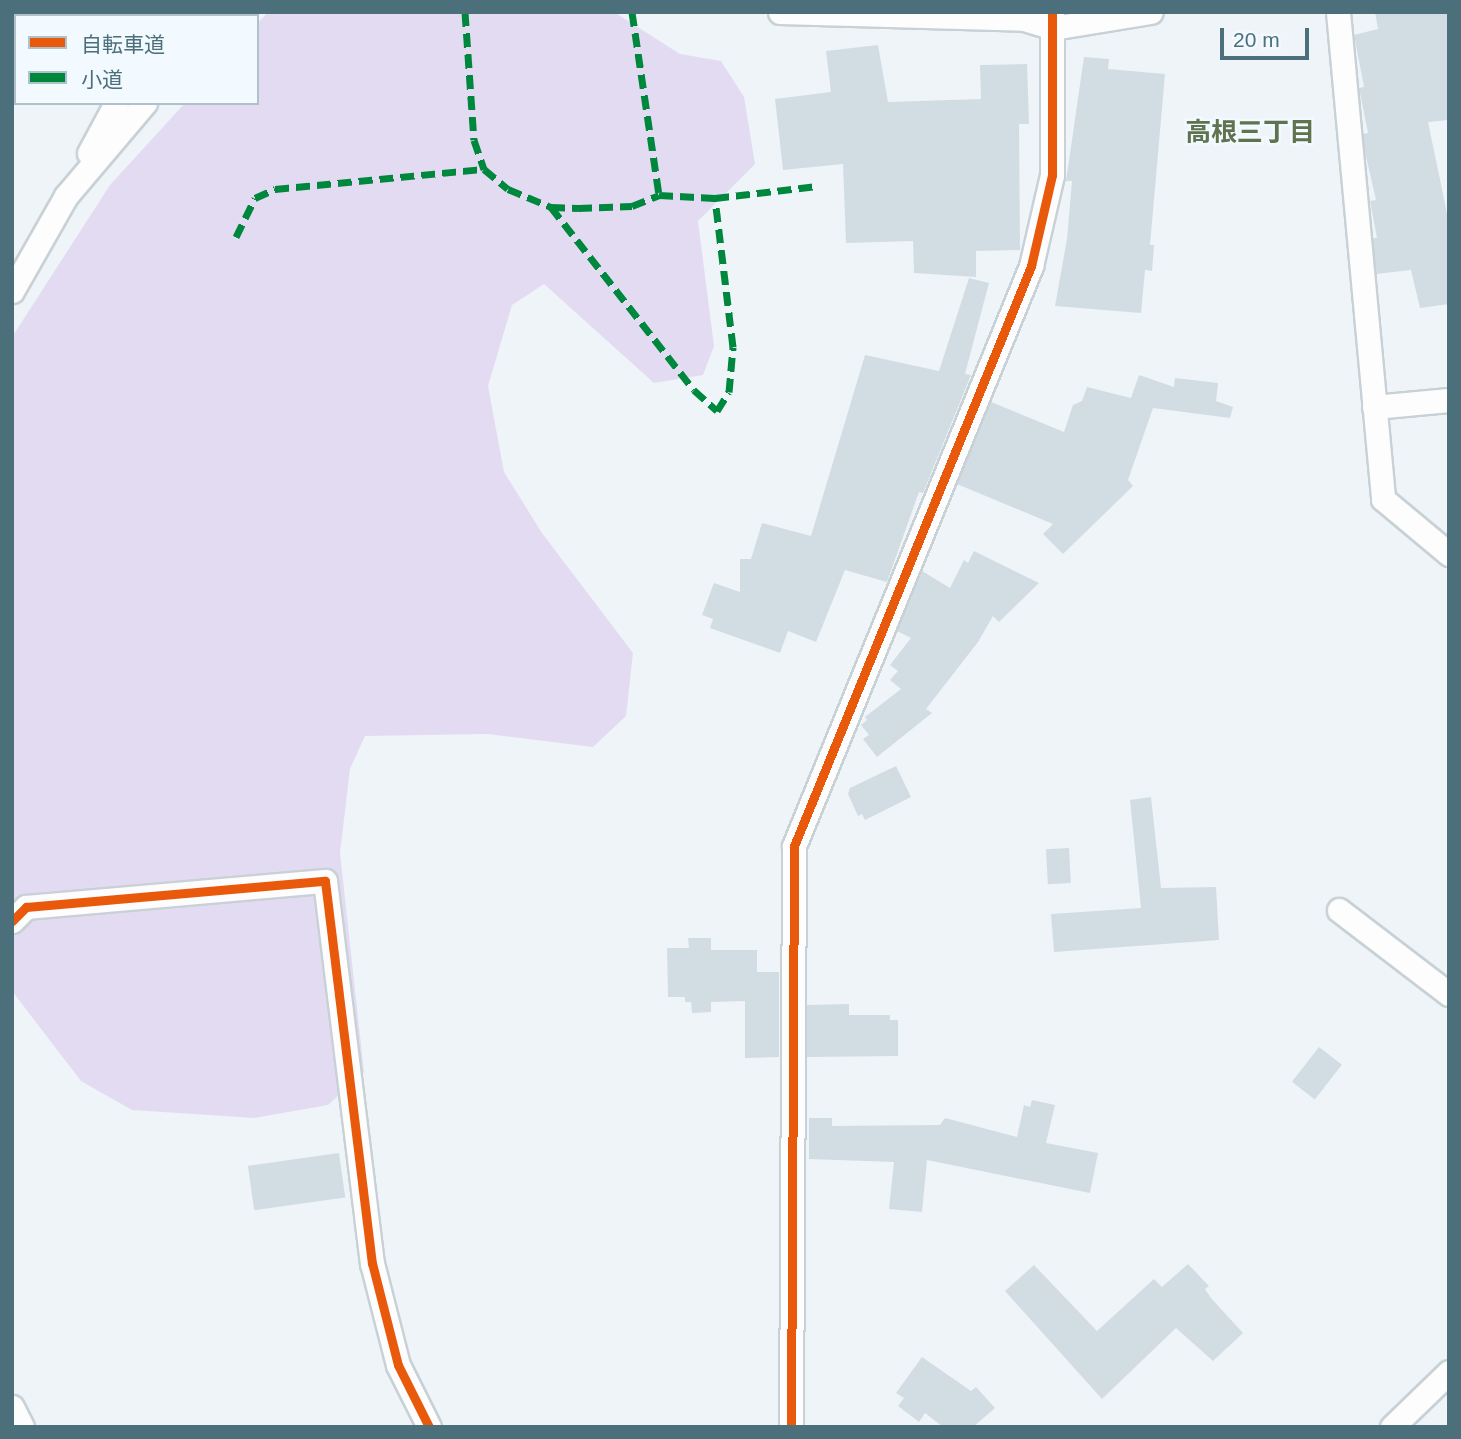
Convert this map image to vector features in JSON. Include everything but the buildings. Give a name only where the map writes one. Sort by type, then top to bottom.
[{"type":"street","points":[[780,12],[1053,20],[1151,12]]},
{"type":"street","points":[[1338,12],[1383,499],[1449,554]]},
{"type":"street","points":[[791,1427],[794,846],[1031,266],[1052,175],[1053,20]]},
{"type":"street","points":[[15,282],[66,196],[115,105]]},
{"type":"street","points":[[66,196],[143,105]]},
{"type":"street","points":[[1374,407],[1449,400]]},
{"type":"street","points":[[12,921],[26,907],[324,881],[372,1263],[398,1365],[429,1427]]},
{"type":"street","points":[[1339,910],[1449,994]]},
{"type":"street","points":[[1392,1427],[1449,1372]]},
{"type":"street","points":[[12,1407],[22,1427]]},
{"type":"shaded area","points":[[268,12],[614,12],[680,54],[721,61],[744,97],[755,164],[698,221],[714,346],[703,375],[654,383],[544,284],[512,305],[488,386],[504,472],[542,533],[633,653],[626,716],[593,747],[487,734],[365,736],[350,769],[340,853],[364,1072],[328,1105],[254,1118],[132,1110],[81,1081],[12,991],[12,337],[110,185],[183,105],[259,105],[259,22]]},
{"type":"marked path","points":[[465,12],[474,140],[484,169],[508,189],[551,207],[578,208],[632,206],[659,195],[715,198],[817,186]]},
{"type":"marked path","points":[[632,12],[659,195]]},
{"type":"marked path","points":[[236,237],[255,198],[275,189],[484,169]]},
{"type":"marked path","points":[[551,207],[694,390],[717,411],[729,392],[733,347],[715,198]]},
{"type":"cycle path","points":[[791,1427],[794,846],[1031,266],[1052,175],[1052,12]]},
{"type":"cycle path","points":[[12,921],[26,907],[325,881],[372,1263],[398,1365],[429,1427]]},
{"type":"district","name":"高根三丁目","points":[[1250,133]]}]
